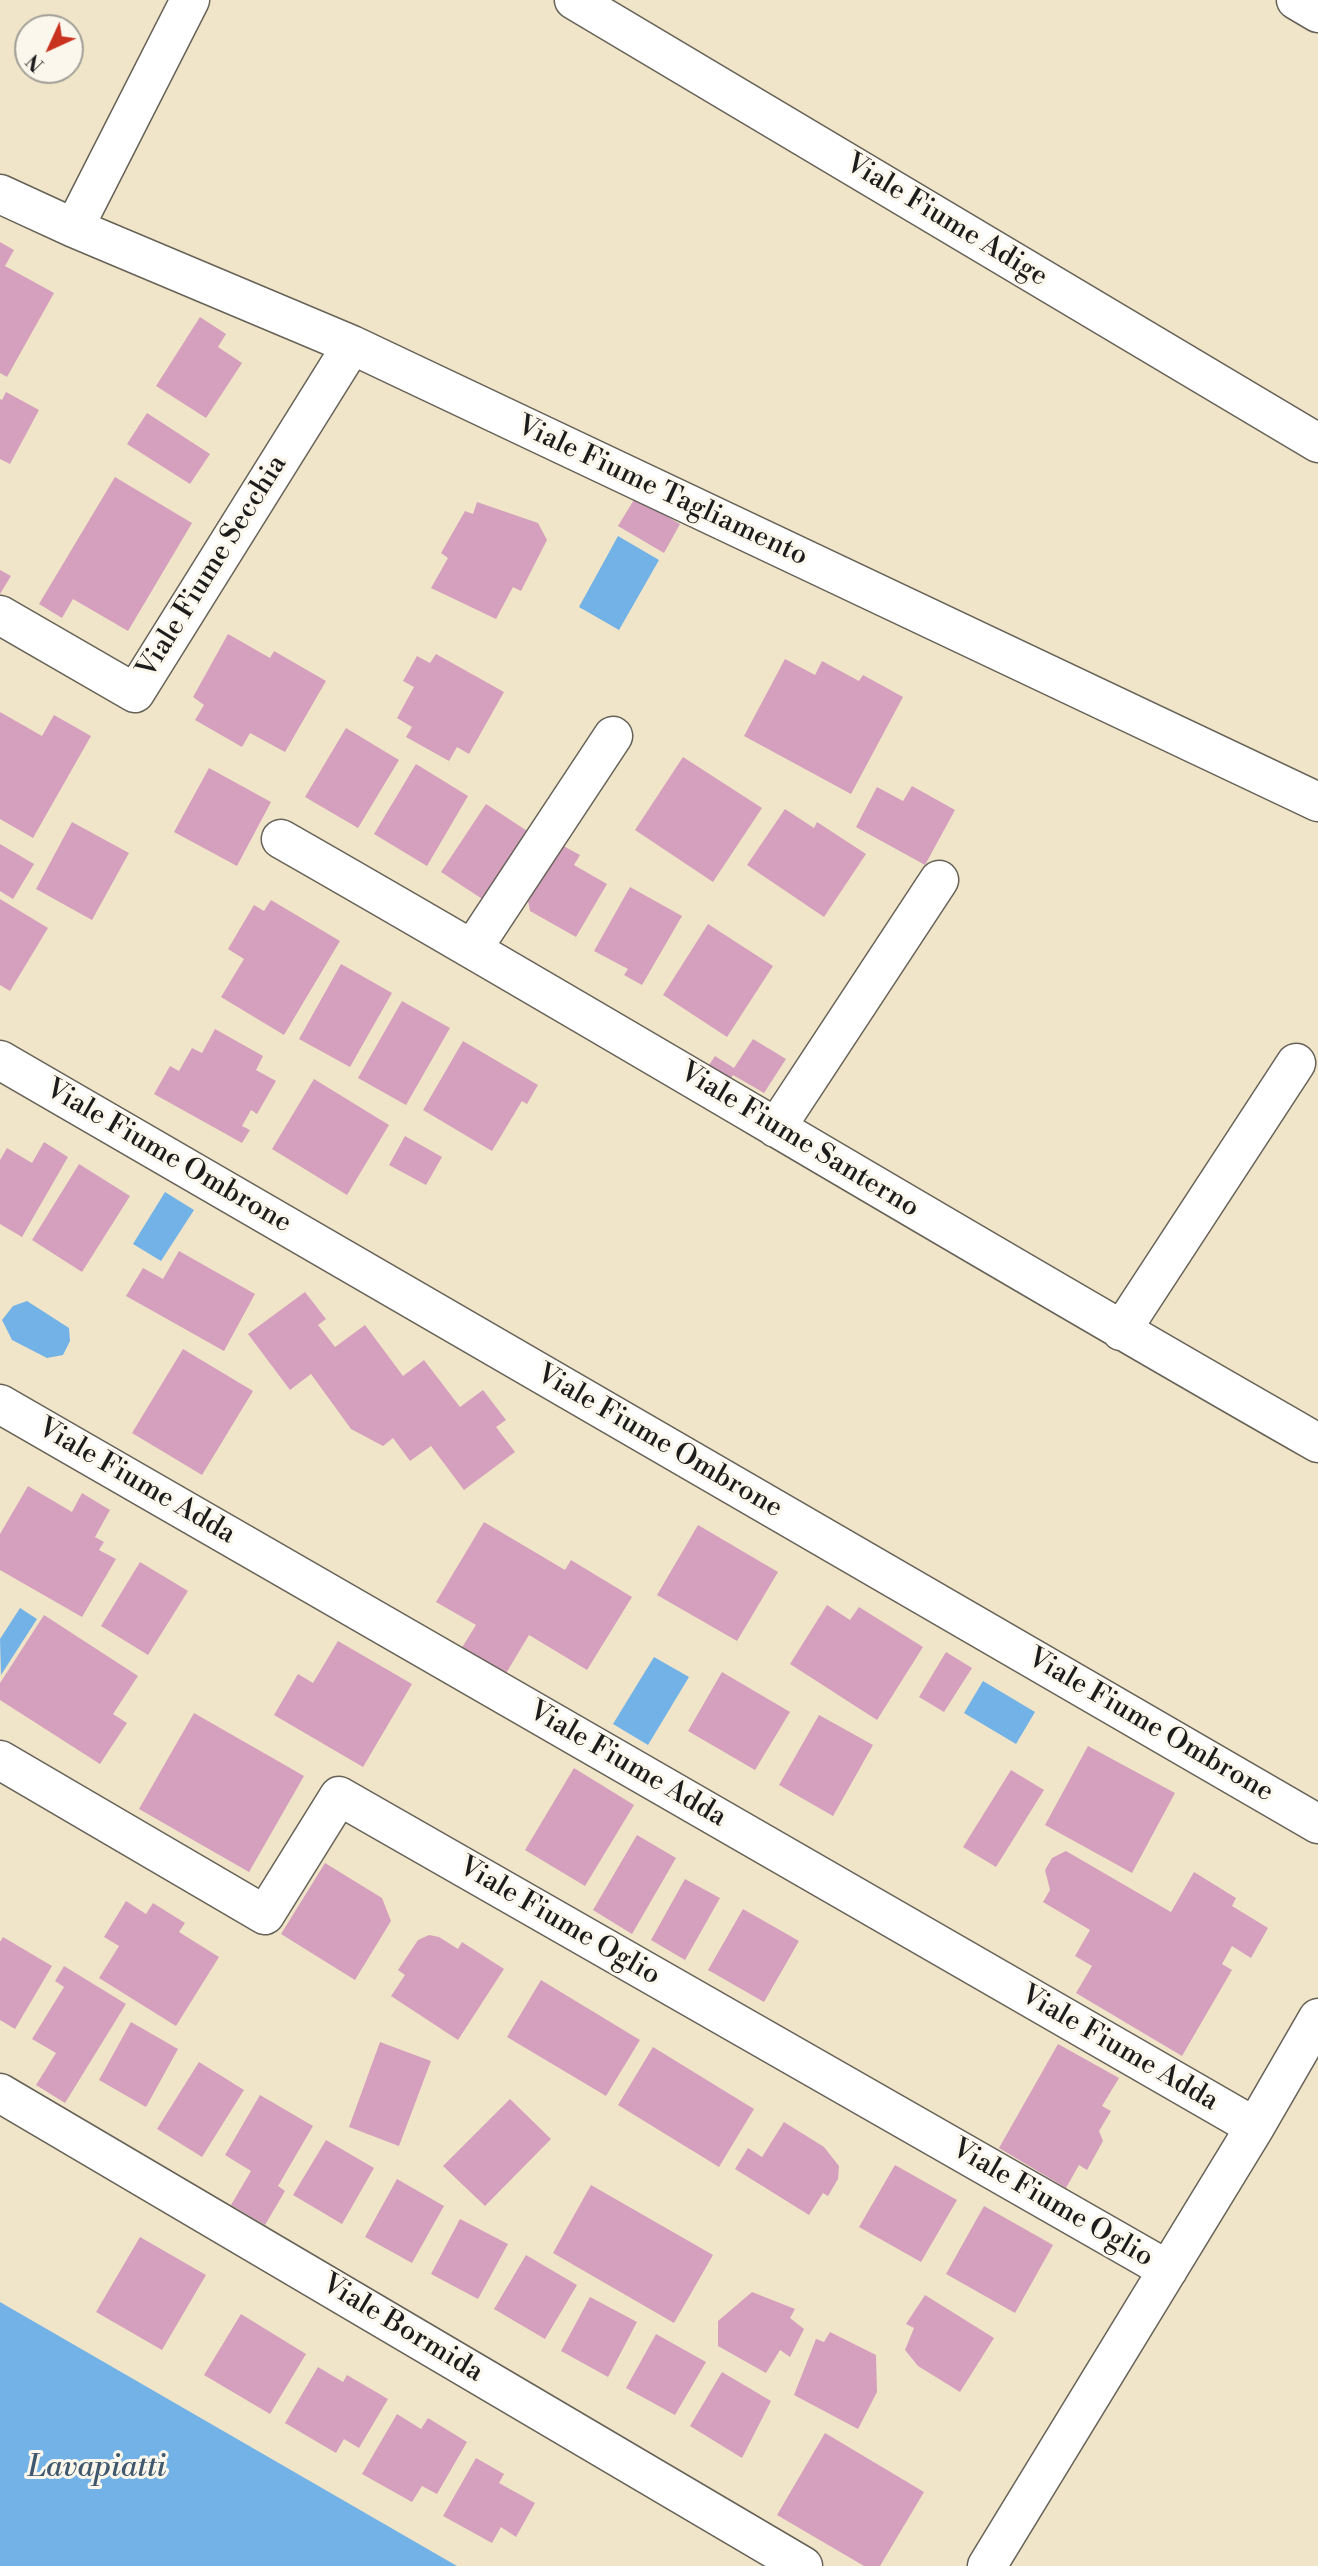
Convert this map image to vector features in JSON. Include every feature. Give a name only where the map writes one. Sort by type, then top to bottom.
[{"type":"street","points":[[74,228],[190,0]]},
{"type":"street","name":"Viale Fiume Adige","points":[[574,0],[1318,443]]},
{"type":"street","points":[[1296,0],[1318,13]]},
{"type":"street","name":"Viale Fiume Tagliamento","points":[[0,194],[352,345],[1318,802]]},
{"type":"street","name":"Viale Fiume Secchia","points":[[0,615],[135,693],[352,345]]},
{"type":"street","points":[[473,948],[613,736]]},
{"type":"street","name":"Viale Fiume Santerno","points":[[281,839],[473,948],[1121,1331],[1318,1443]]},
{"type":"street","points":[[776,1128],[939,880]]},
{"type":"street","name":"Viale Fiume Ombrone","points":[[0,1060],[1318,1824]]},
{"type":"street","points":[[1121,1331],[1296,1063]]},
{"type":"street","name":"Viale Fiume Adda","points":[[0,1404],[1255,2127]]},
{"type":"street","name":"Viale Fiume Oglio","points":[[0,1760],[265,1915],[339,1796],[1168,2270]]},
{"type":"street","points":[[987,2566],[1255,2127],[1318,2018]]},
{"type":"street","name":"Viale Bormida","points":[[0,2093],[803,2566]]},
{"type":"water","points":[[618,536],[659,560],[619,630],[579,607]]},
{"type":"water","points":[[165,1192],[194,1210],[161,1261],[133,1244]]},
{"type":"water","points":[[27,1301],[69,1328],[70,1341],[63,1355],[47,1358],[12,1340],[2,1320],[13,1306]]},
{"type":"water","points":[[20,1608],[37,1619],[1,1675],[0,1639]]},
{"type":"water","points":[[654,1657],[689,1677],[648,1745],[613,1724]]},
{"type":"water","points":[[983,1681],[1035,1712],[1016,1744],[964,1713]]},
{"type":"water","name":"Lavapiatti","points":[[0,2302],[457,2566],[0,2566]]},
{"type":"building","points":[[0,242],[14,250],[5,266],[54,293],[7,377],[0,373]]},
{"type":"building","points":[[200,317],[226,334],[218,347],[242,363],[206,418],[156,386]]},
{"type":"building","points":[[6,392],[39,410],[10,464],[0,459],[0,399],[2,400]]},
{"type":"building","points":[[147,413],[210,454],[190,484],[127,444]]},
{"type":"building","points":[[115,477],[192,523],[128,631],[73,599],[62,618],[39,604]]},
{"type":"building","points":[[635,498],[680,524],[664,553],[618,526]]},
{"type":"building","points":[[477,502],[538,523],[547,540],[521,591],[513,587],[496,619],[431,588],[448,558],[441,553],[465,511],[473,514]]},
{"type":"building","points":[[0,570],[11,576],[0,594]]},
{"type":"building","points":[[228,634],[270,658],[274,651],[326,681],[285,752],[250,733],[242,747],[195,720],[204,705],[193,697]]},
{"type":"building","points":[[436,654],[504,692],[469,754],[457,747],[449,761],[406,737],[412,727],[397,718],[414,687],[403,681],[417,656],[430,663]]},
{"type":"building","points":[[785,659],[815,675],[822,661],[859,681],[863,675],[903,697],[851,794],[744,736]]},
{"type":"building","points":[[0,712],[42,736],[54,715],[91,736],[33,838],[0,819]]},
{"type":"building","points":[[346,728],[399,760],[358,828],[305,797]]},
{"type":"building","points":[[683,757],[762,808],[713,882],[635,830]]},
{"type":"building","points":[[416,764],[468,796],[427,866],[374,834]]},
{"type":"building","points":[[209,768],[271,802],[237,866],[174,832]]},
{"type":"building","points":[[912,786],[955,810],[925,865],[856,827],[877,787],[903,801]]},
{"type":"building","points":[[486,804],[535,836],[490,904],[441,872]]},
{"type":"building","points":[[785,809],[814,828],[817,822],[866,854],[824,917],[747,865]]},
{"type":"building","points":[[72,822],[129,853],[92,920],[36,889]]},
{"type":"building","points":[[558,843],[580,855],[574,865],[607,884],[576,937],[530,911],[527,896]]},
{"type":"building","points":[[0,844],[34,864],[13,899],[0,891]]},
{"type":"building","points":[[630,887],[682,916],[642,985],[624,975],[628,969],[594,951]]},
{"type":"building","points":[[0,899],[48,928],[10,991],[0,985]]},
{"type":"building","points":[[271,900],[340,941],[284,1035],[221,997],[244,959],[228,949],[254,905],[264,911]]},
{"type":"building","points":[[708,924],[773,966],[727,1037],[663,995]]},
{"type":"building","points":[[341,964],[392,993],[350,1067],[299,1039]]},
{"type":"building","points":[[402,1001],[450,1028],[406,1105],[358,1078]]},
{"type":"building","points":[[215,1029],[263,1056],[256,1070],[276,1081],[257,1114],[251,1110],[242,1126],[250,1130],[242,1143],[154,1094],[170,1066],[179,1071],[192,1048],[202,1053]]},
{"type":"building","points":[[753,1039],[786,1059],[764,1093],[733,1075],[729,1081],[707,1068],[715,1056],[734,1068]]},
{"type":"building","points":[[463,1041],[538,1085],[527,1104],[522,1101],[492,1151],[423,1110]]},
{"type":"building","points":[[314,1079],[389,1125],[347,1195],[272,1149]]},
{"type":"building","points":[[405,1136],[442,1157],[426,1185],[389,1165]]},
{"type":"building","points":[[44,1142],[68,1157],[22,1237],[0,1224],[0,1160],[7,1148],[32,1163]]},
{"type":"building","points":[[79,1164],[130,1196],[82,1272],[32,1240]]},
{"type":"building","points":[[179,1251],[255,1294],[224,1351],[126,1296],[143,1268],[163,1279]]},
{"type":"building","points":[[305,1292],[326,1319],[318,1325],[335,1347],[365,1325],[403,1376],[424,1360],[460,1407],[483,1390],[506,1420],[496,1427],[515,1452],[464,1490],[431,1446],[410,1461],[393,1438],[383,1446],[351,1429],[311,1374],[290,1390],[248,1334]]},
{"type":"building","points":[[183,1349],[253,1391],[202,1475],[132,1433]]},
{"type":"building","points":[[28,1486],[72,1512],[82,1493],[110,1510],[95,1537],[104,1542],[99,1550],[116,1559],[82,1617],[0,1570],[0,1534]]},
{"type":"building","points":[[484,1522],[565,1570],[571,1560],[632,1597],[587,1670],[529,1635],[502,1680],[458,1654],[476,1625],[436,1602]]},
{"type":"building","points":[[698,1525],[778,1572],[737,1641],[657,1595]]},
{"type":"building","points":[[140,1562],[188,1591],[148,1655],[101,1626]]},
{"type":"building","points":[[827,1605],[850,1620],[859,1607],[923,1647],[877,1720],[790,1664]]},
{"type":"building","points":[[44,1615],[138,1676],[113,1714],[127,1723],[100,1764],[0,1700],[0,1683]]},
{"type":"building","points":[[338,1641],[412,1684],[363,1767],[274,1715],[298,1674],[313,1683]]},
{"type":"building","points":[[946,1652],[972,1668],[944,1712],[919,1697]]},
{"type":"building","points":[[722,1672],[790,1712],[755,1770],[688,1731]]},
{"type":"building","points":[[194,1713],[304,1776],[249,1872],[139,1809]]},
{"type":"building","points":[[819,1715],[873,1745],[833,1816],[779,1785]]},
{"type":"building","points":[[1088,1746],[1175,1793],[1132,1873],[1045,1825]]},
{"type":"building","points":[[574,1768],[634,1805],[585,1886],[525,1850]]},
{"type":"building","points":[[1011,1770],[1044,1790],[996,1867],[963,1847]]},
{"type":"building","points":[[637,1835],[676,1858],[632,1934],[593,1910]]},
{"type":"building","points":[[1066,1851],[1171,1912],[1194,1872],[1236,1898],[1232,1906],[1268,1928],[1251,1958],[1232,1946],[1222,1964],[1232,1970],[1182,2056],[1076,1993],[1092,1966],[1075,1956],[1090,1930],[1043,1902],[1050,1890],[1045,1870],[1052,1858]]},
{"type":"building","points":[[325,1863],[382,1898],[391,1921],[355,1980],[281,1934]]},
{"type":"building","points":[[685,1879],[720,1898],[685,1960],[651,1940]]},
{"type":"building","points":[[126,1901],[146,1914],[153,1903],[185,1923],[179,1932],[219,1957],[176,2026],[99,1978],[119,1946],[104,1937]]},
{"type":"building","points":[[743,1909],[799,1941],[764,2002],[708,1970]]},
{"type":"building","points":[[429,1935],[439,1937],[458,1949],[462,1942],[504,1969],[458,2040],[391,1996],[405,1975],[398,1970],[418,1940]]},
{"type":"building","points":[[3,1937],[52,1966],[15,2029],[0,2020],[0,1942]]},
{"type":"building","points":[[64,1966],[126,2004],[65,2103],[36,2085],[56,2053],[32,2039],[64,1987],[55,1981]]},
{"type":"building","points":[[541,1980],[640,2040],[606,2096],[507,2037]]},
{"type":"building","points":[[131,2022],[178,2049],[146,2107],[99,2080]]},
{"type":"building","points":[[380,2042],[431,2061],[399,2146],[349,2127]]},
{"type":"building","points":[[1058,2044],[1119,2078],[1102,2106],[1111,2111],[1099,2131],[1103,2141],[1087,2170],[1079,2165],[1066,2188],[999,2148]]},
{"type":"building","points":[[653,2047],[754,2109],[719,2167],[618,2105]]},
{"type":"building","points":[[199,2062],[244,2090],[202,2157],[157,2129]]},
{"type":"building","points":[[260,2095],[313,2126],[278,2186],[285,2191],[265,2225],[231,2205],[251,2171],[225,2155]]},
{"type":"building","points":[[510,2099],[551,2139],[485,2206],[443,2166]]},
{"type":"building","points":[[784,2122],[824,2147],[839,2166],[838,2179],[828,2196],[823,2193],[809,2215],[735,2169],[748,2148],[762,2157]]},
{"type":"building","points":[[326,2140],[374,2168],[342,2224],[293,2195]]},
{"type":"building","points":[[895,2165],[957,2200],[921,2262],[859,2227]]},
{"type":"building","points":[[397,2179],[444,2206],[412,2263],[365,2237]]},
{"type":"building","points":[[591,2185],[713,2255],[674,2323],[553,2253]]},
{"type":"building","points":[[984,2206],[1053,2245],[1015,2313],[946,2274]]},
{"type":"building","points":[[460,2219],[508,2244],[478,2299],[431,2274]]},
{"type":"building","points":[[140,2237],[206,2275],[162,2350],[96,2312]]},
{"type":"building","points":[[526,2255],[577,2285],[545,2339],[494,2309]]},
{"type":"building","points":[[752,2292],[795,2309],[790,2318],[804,2329],[790,2357],[780,2350],[766,2373],[718,2346],[718,2321]]},
{"type":"building","points":[[925,2295],[994,2338],[960,2392],[918,2366],[905,2350],[914,2328],[906,2324]]},
{"type":"building","points":[[590,2297],[637,2322],[608,2377],[561,2351]]},
{"type":"building","points":[[241,2314],[306,2354],[270,2414],[204,2375]]},
{"type":"building","points":[[830,2332],[876,2355],[877,2392],[858,2429],[794,2395],[816,2339],[824,2342]]},
{"type":"building","points":[[656,2334],[706,2362],[675,2415],[626,2388]]},
{"type":"building","points":[[318,2367],[343,2382],[347,2375],[388,2399],[359,2448],[344,2439],[336,2453],[285,2423]]},
{"type":"building","points":[[722,2372],[771,2401],[742,2458],[690,2426]]},
{"type":"building","points":[[397,2414],[421,2429],[428,2418],[467,2442],[437,2494],[422,2486],[412,2502],[362,2474]]},
{"type":"building","points":[[825,2433],[924,2492],[880,2566],[864,2566],[777,2515]]},
{"type":"building","points":[[476,2458],[504,2474],[499,2483],[535,2503],[516,2537],[501,2527],[492,2543],[443,2516]]}]
